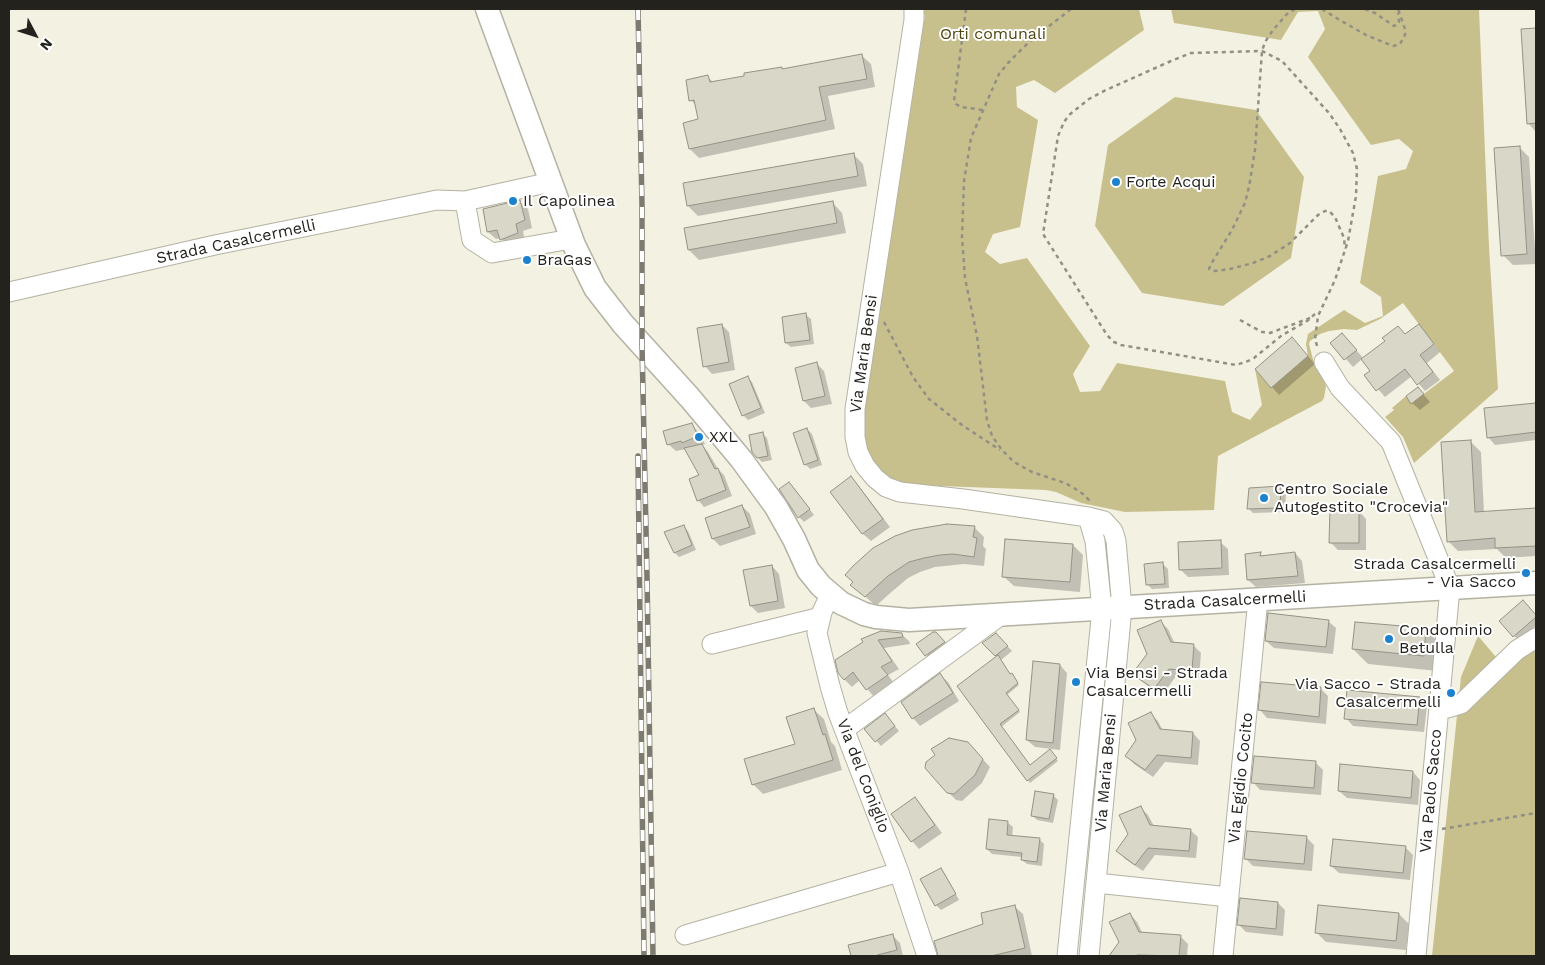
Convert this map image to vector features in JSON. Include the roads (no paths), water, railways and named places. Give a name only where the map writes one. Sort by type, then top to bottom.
[{"type":"main road","name":"Strada Casalcermelli","points":[[487,9],[572,239],[584,269],[595,288],[636,339],[690,398],[755,478],[786,524],[814,579],[840,603],[858,611],[887,619],[909,620],[1536,582]]},
{"type":"street","name":"Via Maria Bensi","points":[[914,9],[914,20],[855,409],[855,437],[858,452],[875,478],[886,487],[900,492],[963,499],[1096,519],[1095,541],[1112,608],[1096,883],[1089,956]]},
{"type":"street","name":"Strada Casalcermelli","points":[[9,292],[206,247],[437,200],[465,202],[551,182]]},
{"type":"street","points":[[465,202],[472,240],[492,253],[572,239]]},
{"type":"street","name":"Via Paolo Sacco","points":[[1324,362],[1340,388],[1391,442],[1450,588],[1416,956]]},
{"type":"street","name":"Via del Coniglio","points":[[830,595],[817,633],[830,686],[899,872],[927,956]]},
{"type":"street","name":"Via Egidio Cocito","points":[[1223,956],[1258,600]]},
{"type":"street","name":"Via Maria Bensi","points":[[1067,956],[1112,608]]},
{"type":"street","points":[[845,729],[1001,615]]},
{"type":"street","points":[[712,644],[821,617]]},
{"type":"street","points":[[1448,708],[1461,704],[1517,650],[1536,638]]},
{"type":"street","points":[[685,935],[899,872]]},
{"type":"street","points":[[1096,883],[1229,897]]},
{"type":"railway","points":[[638,9],[653,956]]},
{"type":"railway","points":[[638,456],[644,956]]},
{"type":"place","name":"Forte Acqui","points":[[1116,182]]},
{"type":"place","name":"Il Capolinea","points":[[513,201]]},
{"type":"place","name":"BraGas","points":[[527,260]]},
{"type":"place","name":"XXL","points":[[699,437]]},
{"type":"place","name":"Centro Sociale Autogestito \"Crocevia\"","points":[[1264,498]]},
{"type":"place","name":"Strada Casalcermelli - Via Sacco","points":[[1526,573]]},
{"type":"place","name":"Condominio Betulla","points":[[1389,639]]},
{"type":"place","name":"Via Bensi - Strada Casalcermelli","points":[[1076,682]]},
{"type":"place","name":"Via Sacco - Strada Casalcermelli","points":[[1451,693]]},
{"type":"park label","name":"Orti comunali","points":[[993,34]]}]
